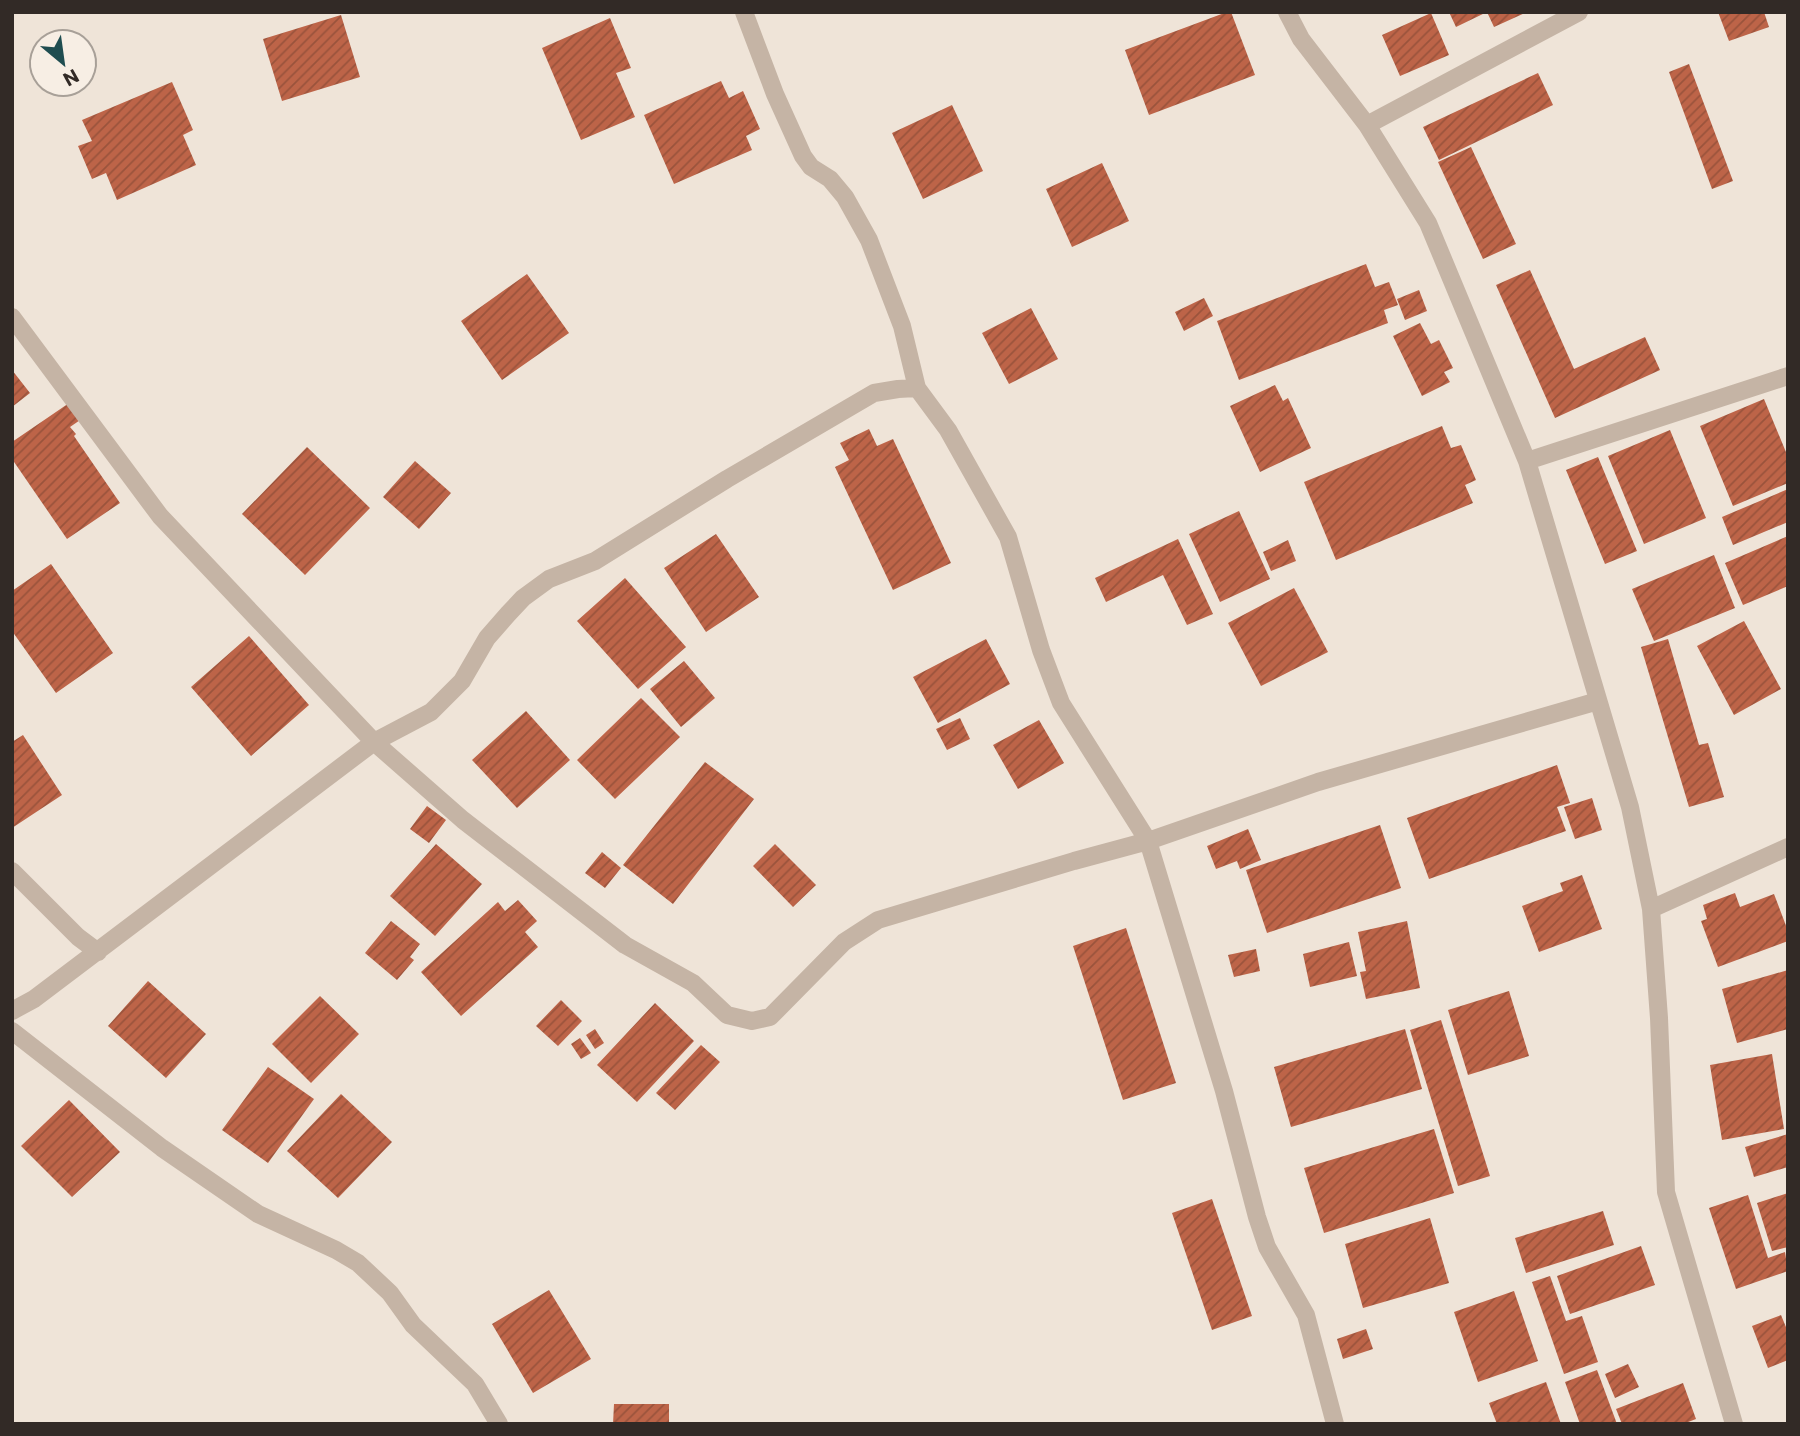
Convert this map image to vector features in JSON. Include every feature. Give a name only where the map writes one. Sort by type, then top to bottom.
[{"type":"street","points":[[744,12],[803,156],[811,167],[830,178],[845,197],[869,240],[902,326],[917,388],[948,430],[1008,537],[1041,650],[1061,702],[1149,841],[1223,1091],[1257,1217],[1267,1247],[1306,1315],[1335,1424]]},
{"type":"street","points":[[1287,12],[1301,39],[1367,125],[1428,223],[1527,461],[1630,807],[1651,909],[1659,1018],[1666,1192],[1734,1424]]},
{"type":"street","points":[[1367,125],[1579,12]]},
{"type":"street","points":[[12,317],[160,516],[374,742],[463,820],[625,944],[693,983],[727,1015],[752,1021],[770,1017],[844,942],[878,920],[1149,841],[1318,782],[1598,701]]},
{"type":"street","points":[[1527,461],[1788,376]]},
{"type":"street","points":[[12,1011],[34,999],[98,952],[374,742],[431,712],[462,681],[487,638],[508,614],[523,598],[549,579],[595,561],[727,479],[874,393],[898,388],[917,388]]},
{"type":"street","points":[[1651,909],[1788,847]]},
{"type":"street","points":[[12,871],[78,937],[98,952]]},
{"type":"street","points":[[12,1031],[162,1148],[258,1214],[358,1263],[390,1293],[413,1325],[475,1384],[499,1424]]},
{"type":"building","points":[[1231,12],[1255,75],[1149,115],[1125,50]]},
{"type":"building","points":[[1449,12],[1487,12],[1456,27]]},
{"type":"building","points":[[1487,12],[1527,12],[1494,27]]},
{"type":"building","points":[[1718,12],[1764,12],[1769,27],[1729,41]]},
{"type":"building","points":[[1431,13],[1449,55],[1400,76],[1382,35]]},
{"type":"building","points":[[341,15],[360,77],[282,101],[263,39]]},
{"type":"building","points":[[610,18],[631,68],[616,73],[635,117],[581,140],[542,48]]},
{"type":"building","points":[[1689,64],[1733,181],[1712,189],[1669,72]]},
{"type":"building","points":[[1538,73],[1553,105],[1439,160],[1423,127]]},
{"type":"building","points":[[721,81],[729,98],[743,91],[760,129],[746,136],[752,150],[674,184],[644,115]]},
{"type":"building","points":[[172,82],[193,130],[183,135],[196,165],[117,200],[106,173],[92,179],[78,146],[92,141],[82,120]]},
{"type":"building","points":[[952,105],[983,171],[923,199],[892,133]]},
{"type":"building","points":[[1471,147],[1516,244],[1483,259],[1438,162]]},
{"type":"building","points":[[1102,163],[1129,221],[1072,247],[1046,189]]},
{"type":"building","points":[[1366,264],[1375,287],[1389,282],[1398,305],[1384,310],[1388,323],[1239,380],[1217,321]]},
{"type":"building","points":[[1530,270],[1574,369],[1645,337],[1660,370],[1555,418],[1496,285]]},
{"type":"building","points":[[527,274],[569,333],[502,380],[461,321]]},
{"type":"building","points":[[1419,290],[1427,311],[1405,320],[1397,299]]},
{"type":"building","points":[[1204,298],[1213,316],[1184,331],[1175,312]]},
{"type":"building","points":[[1031,308],[1058,359],[1009,384],[982,333]]},
{"type":"building","points":[[1420,323],[1431,344],[1439,340],[1453,368],[1444,372],[1450,382],[1422,396],[1393,336]]},
{"type":"building","points":[[12,370],[30,393],[12,407]]},
{"type":"building","points":[[1275,385],[1283,401],[1288,398],[1311,448],[1260,472],[1230,406]]},
{"type":"building","points":[[75,399],[86,416],[70,427],[120,503],[67,539],[12,459],[12,442]]},
{"type":"building","points":[[1764,399],[1788,457],[1788,483],[1733,506],[1700,426]]},
{"type":"building","points":[[1442,426],[1451,448],[1461,445],[1476,480],[1465,485],[1473,503],[1336,560],[1304,482]]},
{"type":"building","points":[[869,429],[877,446],[893,439],[951,563],[893,590],[835,467],[849,460],[840,443]]},
{"type":"building","points":[[1670,430],[1706,518],[1644,544],[1608,456]]},
{"type":"building","points":[[307,447],[370,508],[305,575],[242,514]]},
{"type":"building","points":[[1598,457],[1637,551],[1605,564],[1566,470]]},
{"type":"building","points":[[415,461],[451,493],[419,529],[383,497]]},
{"type":"building","points":[[1788,489],[1788,522],[1733,545],[1722,517]]},
{"type":"building","points":[[1239,511],[1270,579],[1220,602],[1189,534]]},
{"type":"building","points":[[716,534],[759,597],[706,632],[664,568]]},
{"type":"building","points":[[1788,536],[1788,586],[1743,605],[1725,563]]},
{"type":"building","points":[[1178,539],[1213,614],[1187,625],[1163,575],[1106,602],[1095,578]]},
{"type":"building","points":[[1288,540],[1296,561],[1271,571],[1263,552]]},
{"type":"building","points":[[1714,555],[1735,608],[1654,641],[1632,589]]},
{"type":"building","points":[[51,564],[113,653],[56,693],[12,631],[12,591]]},
{"type":"building","points":[[625,578],[686,647],[638,689],[577,621]]},
{"type":"building","points":[[1294,588],[1328,652],[1261,686],[1228,623]]},
{"type":"building","points":[[1744,621],[1781,689],[1734,715],[1697,646]]},
{"type":"building","points":[[249,636],[309,705],[251,756],[191,687]]},
{"type":"building","points":[[986,639],[1010,684],[938,723],[913,677]]},
{"type":"building","points":[[1668,639],[1699,745],[1708,743],[1724,797],[1689,807],[1641,647]]},
{"type":"building","points":[[684,661],[715,698],[681,727],[650,689]]},
{"type":"building","points":[[641,698],[680,737],[615,799],[577,760]]},
{"type":"building","points":[[526,711],[570,760],[517,808],[472,760]]},
{"type":"building","points":[[960,718],[970,739],[947,750],[936,729]]},
{"type":"building","points":[[1039,720],[1064,763],[1018,789],[993,745]]},
{"type":"building","points":[[23,735],[62,795],[12,828],[12,742]]},
{"type":"building","points":[[705,762],[754,799],[673,904],[623,865]]},
{"type":"building","points":[[1557,765],[1570,803],[1557,807],[1566,831],[1429,879],[1407,818]]},
{"type":"building","points":[[1592,798],[1602,830],[1575,839],[1564,807]]},
{"type":"building","points":[[427,806],[446,820],[429,843],[410,829]]},
{"type":"building","points":[[1380,825],[1401,888],[1267,933],[1246,870]]},
{"type":"building","points":[[1248,829],[1261,860],[1240,869],[1237,861],[1216,869],[1207,846]]},
{"type":"building","points":[[436,844],[482,884],[435,936],[390,896]]},
{"type":"building","points":[[775,844],[816,885],[793,907],[753,866]]},
{"type":"building","points":[[602,852],[621,868],[605,888],[585,873]]},
{"type":"building","points":[[1582,875],[1602,929],[1539,952],[1522,906],[1563,891],[1560,883]]},
{"type":"building","points":[[1735,893],[1740,907],[1774,894],[1788,931],[1788,941],[1718,967],[1701,921],[1707,919],[1703,905]]},
{"type":"building","points":[[518,900],[537,921],[525,932],[538,947],[461,1016],[421,972],[498,902],[505,911]]},
{"type":"building","points":[[391,921],[420,944],[410,957],[414,960],[397,980],[365,953]]},
{"type":"building","points":[[1407,921],[1420,988],[1366,999],[1360,972],[1366,971],[1358,932]]},
{"type":"building","points":[[1126,928],[1176,1083],[1123,1100],[1073,946]]},
{"type":"building","points":[[1349,942],[1357,976],[1310,987],[1303,954]]},
{"type":"building","points":[[1256,949],[1260,971],[1234,977],[1228,955]]},
{"type":"building","points":[[1788,970],[1788,1029],[1737,1043],[1722,989]]},
{"type":"building","points":[[148,981],[206,1034],[166,1078],[108,1026]]},
{"type":"building","points":[[1509,991],[1529,1056],[1468,1075],[1448,1010]]},
{"type":"building","points":[[320,996],[359,1034],[311,1083],[272,1044]]},
{"type":"building","points":[[561,1000],[582,1021],[558,1046],[536,1026]]},
{"type":"building","points":[[655,1003],[694,1041],[637,1102],[597,1065]]},
{"type":"building","points":[[1441,1020],[1490,1176],[1458,1186],[1410,1030]]},
{"type":"building","points":[[595,1029],[604,1043],[595,1049],[586,1035]]},
{"type":"building","points":[[1405,1029],[1422,1089],[1291,1127],[1274,1067]]},
{"type":"building","points":[[580,1038],[591,1053],[581,1059],[571,1044]]},
{"type":"building","points":[[701,1045],[720,1062],[675,1110],[656,1093]]},
{"type":"building","points":[[1772,1054],[1784,1129],[1722,1140],[1710,1065]]},
{"type":"building","points":[[268,1067],[314,1099],[268,1163],[222,1130]]},
{"type":"building","points":[[341,1094],[392,1142],[338,1198],[287,1151]]},
{"type":"building","points":[[69,1100],[120,1152],[72,1197],[21,1146]]},
{"type":"building","points":[[1434,1129],[1454,1193],[1324,1233],[1304,1168]]},
{"type":"building","points":[[1788,1134],[1788,1167],[1754,1177],[1745,1147]]},
{"type":"building","points":[[1788,1193],[1788,1247],[1772,1251],[1757,1203]]},
{"type":"building","points":[[1748,1195],[1768,1258],[1785,1252],[1788,1271],[1736,1289],[1709,1208]]},
{"type":"building","points":[[1212,1199],[1252,1316],[1212,1330],[1172,1213]]},
{"type":"building","points":[[1603,1211],[1614,1245],[1526,1273],[1515,1238]]},
{"type":"building","points":[[1430,1218],[1449,1283],[1363,1308],[1345,1244]]},
{"type":"building","points":[[1641,1246],[1655,1285],[1570,1314],[1557,1276]]},
{"type":"building","points":[[1550,1276],[1566,1321],[1582,1316],[1598,1362],[1564,1374],[1532,1282]]},
{"type":"building","points":[[549,1290],[591,1359],[533,1393],[492,1324]]},
{"type":"building","points":[[1514,1291],[1538,1361],[1478,1382],[1454,1312]]},
{"type":"building","points":[[1781,1315],[1788,1332],[1788,1360],[1768,1368],[1752,1326]]},
{"type":"building","points":[[1366,1329],[1373,1349],[1343,1359],[1337,1339]]},
{"type":"building","points":[[1628,1364],[1639,1387],[1615,1398],[1605,1374]]},
{"type":"building","points":[[1597,1370],[1617,1424],[1580,1424],[1565,1382]]},
{"type":"building","points":[[1546,1382],[1561,1424],[1497,1424],[1489,1403]]},
{"type":"building","points":[[1683,1383],[1696,1419],[1683,1424],[1622,1424],[1616,1409]]},
{"type":"building","points":[[614,1404],[669,1404],[669,1424],[613,1424]]}]
